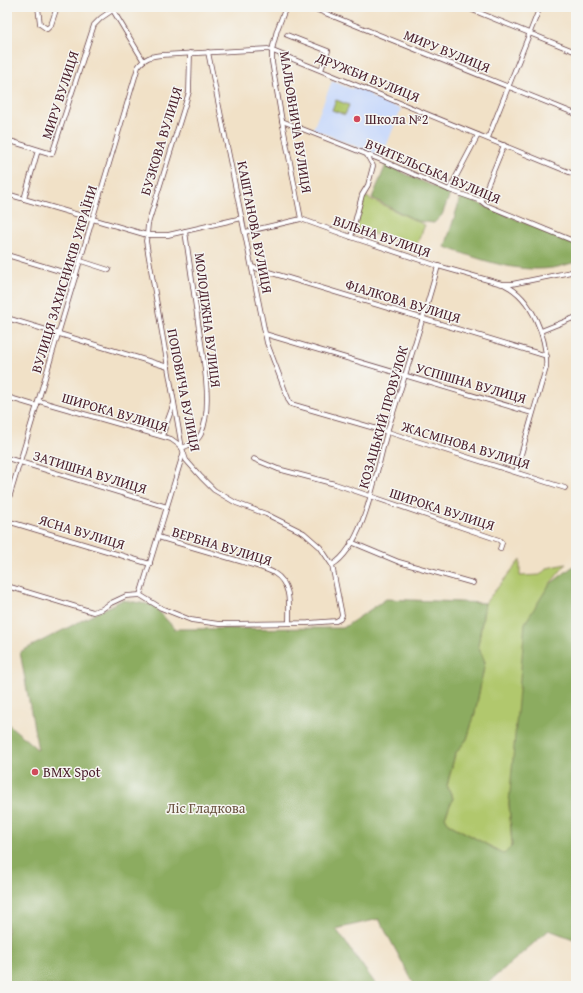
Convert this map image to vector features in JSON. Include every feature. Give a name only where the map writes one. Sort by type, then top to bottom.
[{"type":"street","points":[[38,7],[40,24],[47,29],[51,25],[57,7]]},
{"type":"street","name":"МАЛЬОВНИЧА ВУЛИЦЯ","points":[[286,7],[277,30],[272,50],[272,62],[301,219]]},
{"type":"street","name":"МИРУ ВУЛИЦЯ","points":[[310,7],[576,114]]},
{"type":"street","points":[[465,7],[576,52]]},
{"type":"street","points":[[488,138],[540,7]]},
{"type":"street","points":[[114,8],[143,60]]},
{"type":"street","name":"МИРУ ВУЛИЦЯ","points":[[7,140],[52,154],[94,25],[114,8]]},
{"type":"street","points":[[287,35],[328,51],[321,70]]},
{"type":"street","name":"ДРУЖБИ ВУЛИЦЯ","points":[[143,60],[150,56],[262,49],[272,50],[576,174]]},
{"type":"street","name":"КАШТАНОВА ВУЛИЦЯ","points":[[208,52],[267,344],[291,404]]},
{"type":"street","name":"БУЗКОВА ВУЛИЦЯ","points":[[146,235],[148,224],[189,92],[190,53]]},
{"type":"street","name":"ВУЛИЦЯ ЗАХИСНИКІВ УКРАЇНИ","points":[[7,505],[138,67],[143,60]]},
{"type":"street","name":"ВЧИТЕЛЬСЬКА ВУЛИЦЯ","points":[[282,121],[381,160],[450,190],[481,201],[486,205],[576,242]]},
{"type":"street","points":[[450,190],[478,135]]},
{"type":"street","points":[[481,201],[504,145]]},
{"type":"street","points":[[24,199],[38,150]]},
{"type":"street","points":[[351,237],[362,195],[368,185],[373,166],[367,155]]},
{"type":"street","points":[[7,194],[146,235],[168,235],[242,218]]},
{"type":"street","points":[[245,232],[301,219]]},
{"type":"street","name":"ВІЛЬНА ВУЛИЦЯ","points":[[301,219],[438,266],[502,284],[512,284],[576,271]]},
{"type":"street","name":"МОЛОДІЖНА ВУЛИЦЯ","points":[[183,451],[200,436],[204,427],[206,407],[206,380],[185,231]]},
{"type":"street","name":"ПОПОВИЧА ВУЛИЦЯ","points":[[146,235],[174,403],[186,460],[214,490],[236,503],[266,514],[304,533],[320,547],[332,564],[342,615],[340,619],[336,621],[308,623],[289,622]]},
{"type":"street","points":[[7,255],[76,276]]},
{"type":"street","points":[[81,261],[109,270]]},
{"type":"street","name":"КОЗАЦЬКИЙ ПРОВУЛОК","points":[[332,564],[343,556],[372,498],[388,432],[438,266]]},
{"type":"street","name":"ФІАЛКОВА ВУЛИЦЯ","points":[[252,267],[547,356]]},
{"type":"street","points":[[502,284],[514,289],[526,302],[541,331],[547,356],[546,368],[516,472]]},
{"type":"street","points":[[541,331],[576,317]]},
{"type":"street","points":[[7,318],[168,367]]},
{"type":"street","name":"УСПІШНА ВУЛИЦЯ","points":[[265,334],[532,413]]},
{"type":"street","name":"ШИРОКА ВУЛИЦЯ","points":[[7,397],[38,403],[162,436],[171,439],[178,444],[183,451]]},
{"type":"street","points":[[162,436],[174,403]]},
{"type":"street","name":"ЖАСМІНОВА ВУЛИЦЯ","points":[[291,404],[388,432],[565,488]]},
{"type":"street","points":[[140,595],[183,451]]},
{"type":"street","name":"ЗАТИШНА ВУЛИЦЯ","points":[[7,458],[166,507]]},
{"type":"street","name":"ШИРОКА ВУЛИЦЯ","points":[[254,459],[278,469],[335,484],[372,498],[499,540],[502,543],[500,549]]},
{"type":"street","name":"ЯСНА ВУЛИЦЯ","points":[[7,520],[150,564]]},
{"type":"street","name":"ВЕРБНА ВУЛИЦЯ","points":[[158,537],[260,567],[275,573],[287,589],[289,622]]},
{"type":"street","points":[[351,542],[399,562],[472,583]]},
{"type":"street","points":[[7,586],[93,612],[102,609],[126,596],[140,595],[161,608],[191,620],[219,624],[289,622]]},
{"type":"shaded area","name":"Школа №2","points":[[332,81],[352,89],[354,86],[372,94],[371,97],[401,109],[382,157],[313,129]]},
{"type":"green space","points":[[336,100],[349,105],[345,115],[332,110]]},
{"type":"green space","points":[[386,165],[450,194],[442,215],[434,223],[417,221],[372,198]]},
{"type":"green space","points":[[364,196],[425,225],[416,246],[356,229]]},
{"type":"green space","points":[[461,196],[576,244],[576,262],[552,268],[524,269],[497,264],[445,247]]},
{"type":"green space","points":[[520,560],[520,576],[540,575],[547,568],[566,564],[549,585],[509,803],[512,846],[504,854],[449,824],[445,817],[453,798],[447,786],[455,754],[467,739],[475,713],[485,662],[478,646],[485,603]]},
{"type":"green space","name":"Ліс Гладкова","points":[[576,564],[576,940],[549,930],[484,986],[415,986],[379,919],[336,929],[377,986],[7,986],[7,723],[38,750],[20,652],[122,600],[153,605],[175,629],[343,628],[386,599],[485,603],[478,646],[485,662],[475,713],[467,739],[455,754],[447,786],[453,798],[445,817],[449,824],[504,854],[512,846],[509,803],[525,623],[549,585]]},
{"type":"place","name":"Школа №2","points":[[357,119]]},
{"type":"place","name":"BMX Spot","points":[[35,772]]}]
